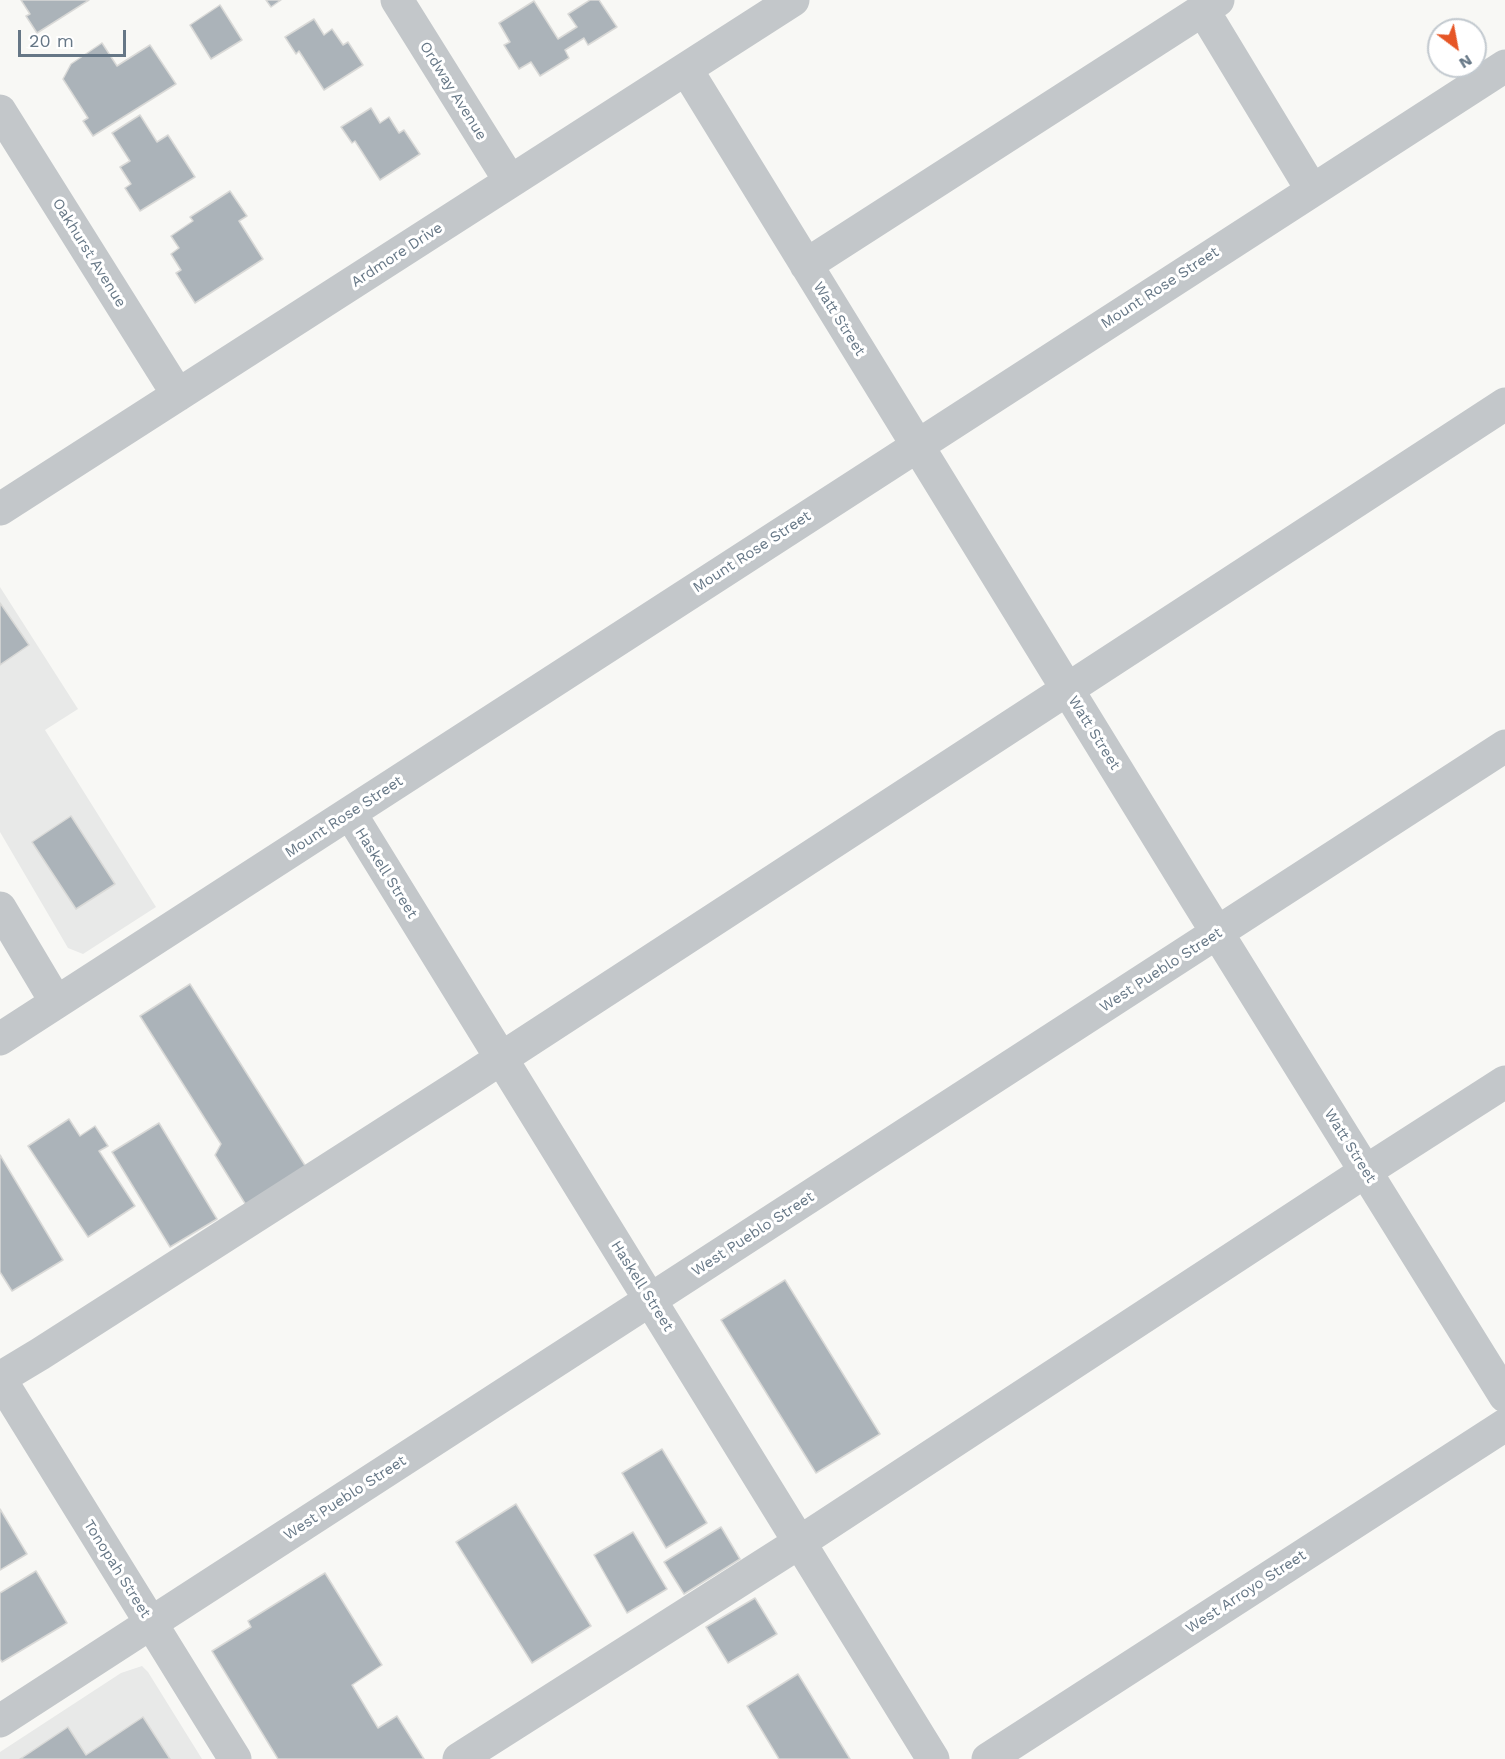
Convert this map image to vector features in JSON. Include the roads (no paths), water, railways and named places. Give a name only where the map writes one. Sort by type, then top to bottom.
[{"type":"street","name":"Ordway Avenue","points":[[397,0],[510,181]]},
{"type":"street","name":"Ardmore Drive","points":[[0,509],[793,0]]},
{"type":"street","points":[[806,265],[1210,5],[1312,190]]},
{"type":"street","name":"Mount Rose Street","points":[[0,1040],[1505,66]]},
{"type":"street","name":"Watt Street","points":[[686,69],[1505,1396]]},
{"type":"street","name":"Oakhurst Avenue","points":[[0,111],[178,395]]},
{"type":"street","points":[[0,1378],[501,1058],[1505,404]]},
{"type":"street","name":"West Pueblo Street","points":[[2,1715],[151,1623],[1505,746]]},
{"type":"street","name":"Haskell Street","points":[[350,813],[933,1759]]},
{"type":"street","points":[[0,908],[56,1002]]},
{"type":"street","points":[[459,1759],[800,1542],[1505,1082]]},
{"type":"street","name":"Tonopah Street","points":[[0,1378],[235,1759]]},
{"type":"street","name":"West Arroyo Street","points":[[988,1759],[1505,1425]]}]
